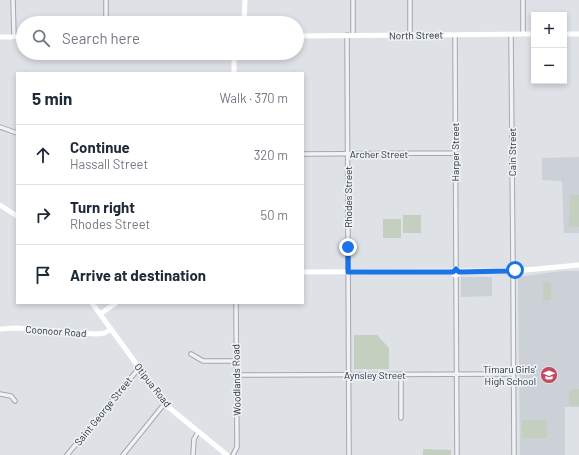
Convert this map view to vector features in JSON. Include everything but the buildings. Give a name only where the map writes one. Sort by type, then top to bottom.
[{"type":"street","points":[[0,37],[14,37],[14,0]]},
{"type":"street","points":[[106,0],[106,16]]},
{"type":"street","points":[[245,0],[245,16]]},
{"type":"street","points":[[353,0],[353,35]]},
{"type":"street","points":[[410,0],[410,35]]},
{"type":"street","points":[[523,0],[523,34]]},
{"type":"street","name":"North Street","points":[[304,36],[531,34]]},
{"type":"street","points":[[567,34],[579,34]]},
{"type":"street","name":"Harper Street","points":[[455,35],[457,455]]},
{"type":"street","name":"Cain Street","points":[[511,35],[514,455]]},
{"type":"street","name":"Rhodes Street","points":[[347,36],[349,455]]},
{"type":"street","points":[[234,60],[234,72]]},
{"type":"street","points":[[0,127],[16,133]]},
{"type":"street","name":"Archer Street","points":[[304,154],[455,153]]},
{"type":"street","points":[[0,206],[16,215]]},
{"type":"street","points":[[304,272],[512,271],[579,265]]},
{"type":"street","name":"Otipua Road","points":[[93,304],[165,403],[227,455]]},
{"type":"street","points":[[100,314],[115,304]]},
{"type":"street","name":"Woodlands Road","points":[[233,455],[237,447],[236,304]]},
{"type":"street","name":"Coonoor Road","points":[[0,329],[12,328],[96,334],[105,333],[111,329]]},
{"type":"street","points":[[191,354],[203,361],[236,361]]},
{"type":"street","name":"Saint George Street","points":[[67,455],[139,368]]},
{"type":"street","points":[[400,374],[401,418]]},
{"type":"street","name":"Aynsley Street","points":[[236,375],[513,374]]},
{"type":"street","points":[[0,394],[11,396],[16,401]]},
{"type":"street","points":[[123,455],[165,403]]},
{"type":"street","points":[[193,455],[194,439],[198,432]]},
{"type":"shaded area","points":[[579,157],[579,233],[564,233],[562,181],[542,180],[542,158]]},
{"type":"shaded area","name":"Timaru Girls' High School","points":[[561,271],[579,271],[579,407],[565,407],[565,455],[520,455],[518,278]]},
{"type":"shaded area","points":[[461,277],[492,277],[492,296],[461,297]]},
{"type":"green space","points":[[570,195],[579,195],[579,227],[569,227]]},
{"type":"green space","points":[[403,215],[421,215],[421,233],[403,233]]},
{"type":"green space","points":[[383,219],[401,219],[401,238],[383,238]]},
{"type":"green space","points":[[543,282],[551,282],[551,300],[543,300]]},
{"type":"green space","points":[[354,335],[377,335],[389,348],[389,369],[354,369]]},
{"type":"green space","points":[[571,389],[579,389],[579,406],[569,404],[569,391]]},
{"type":"green space","points":[[522,420],[547,420],[547,438],[522,438]]},
{"type":"green space","points":[[423,449],[451,450],[451,455],[423,455]]},
{"type":"place","name":"Timaru Girls' High School","points":[[549,375]]},
{"type":"route","points":[[348,247],[348,272],[453,272],[453,270],[456,269],[459,272],[509,271],[513,268],[515,270]]}]
